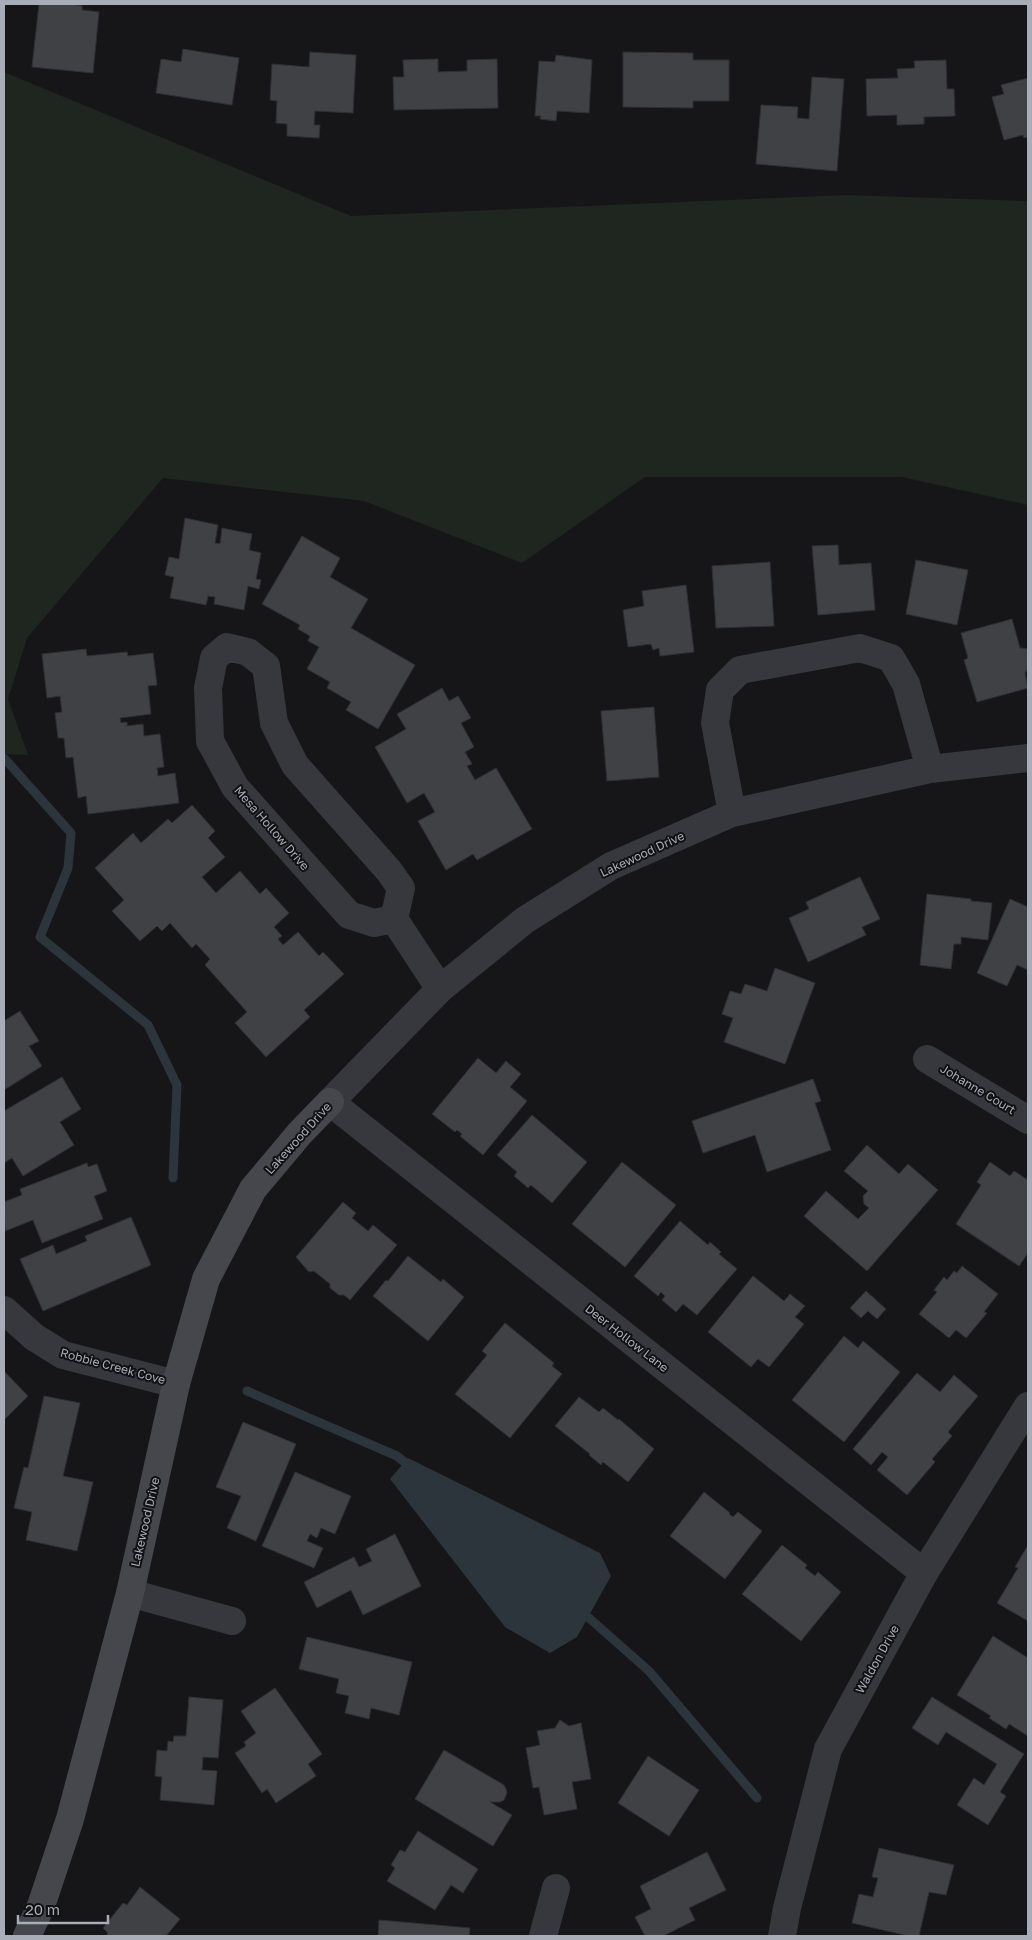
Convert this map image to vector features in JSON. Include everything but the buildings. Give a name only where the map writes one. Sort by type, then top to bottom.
[{"type":"street","name":"Mesa Hollow Drive","points":[[227,647],[248,652],[266,666],[274,723],[295,765],[389,871],[401,888],[394,920],[374,923],[348,915],[235,787],[210,741],[208,688],[214,658],[227,647]]},
{"type":"street","points":[[732,813],[715,723],[720,690],[740,670],[860,648],[892,658],[906,684],[930,769]]},
{"type":"street","name":"Lakewood Drive","points":[[27,1936],[41,1906],[70,1819],[130,1593],[176,1384],[206,1279],[253,1189],[300,1133],[440,989],[525,920],[611,866],[732,813],[930,769],[1028,758]]},
{"type":"street","points":[[394,920],[440,989]]},
{"type":"street","name":"Johanne Court","points":[[927,1059],[1028,1120]]},
{"type":"street","name":"Deer Hollow Lane","points":[[330,1102],[924,1573]]},
{"type":"street","name":"Robbie Creek Cove","points":[[4,1310],[34,1337],[63,1355],[176,1384]]},
{"type":"street","name":"Waldon Drive","points":[[782,1936],[787,1908],[828,1750],[924,1573],[1028,1406]]},
{"type":"street","points":[[130,1593],[232,1621]]},
{"type":"street","points":[[543,1936],[556,1888]]},
{"type":"shaded area","points":[[4,72],[351,216],[847,195],[1028,201],[1028,505],[902,477],[645,477],[522,563],[364,501],[163,478],[27,638],[8,699],[28,755],[4,754]]},
{"type":"shaded area","points":[[408,1458],[600,1553],[611,1576],[577,1637],[550,1653],[505,1627],[390,1479]]},
{"type":"waterway","points":[[4,758],[71,833],[68,868],[40,937],[148,1025],[177,1085],[173,1178]]},
{"type":"waterway","points":[[247,1391],[397,1456],[413,1469]]},
{"type":"waterway","points":[[580,1610],[649,1671],[757,1798]]}]
